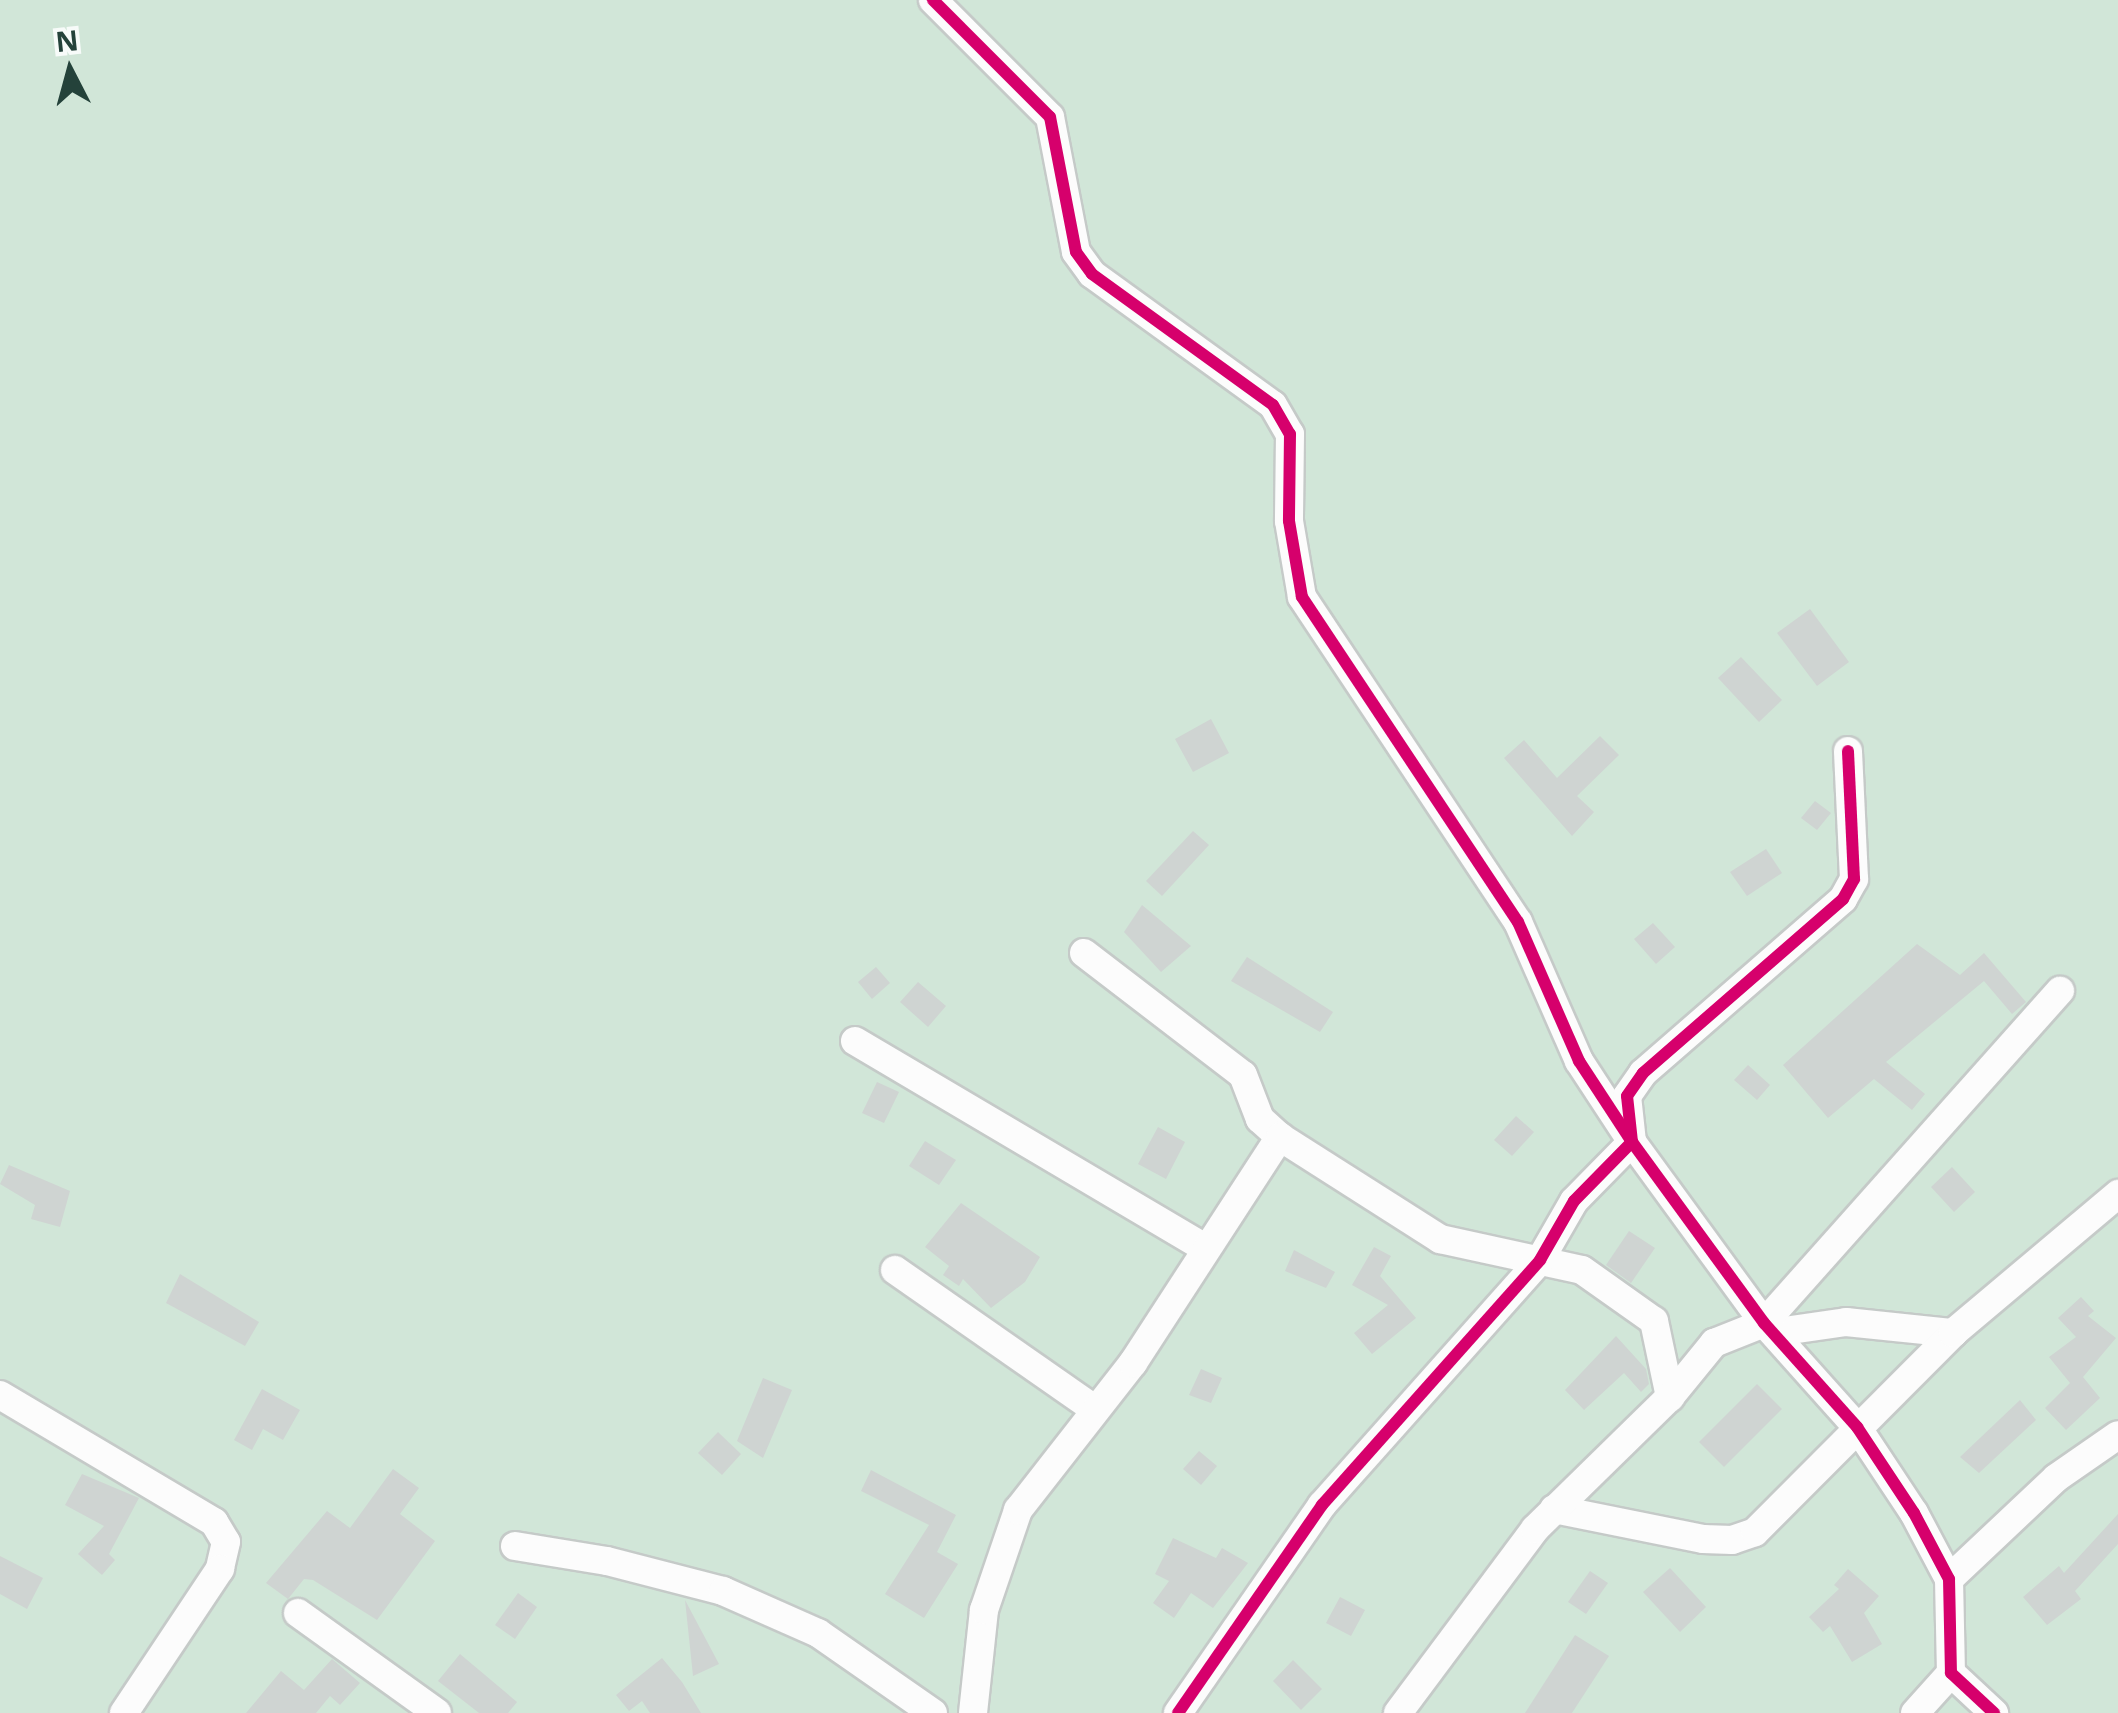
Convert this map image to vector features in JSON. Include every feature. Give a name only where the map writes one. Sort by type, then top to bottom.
[{"type":"street","points":[[933,0],[1050,117],[1076,252],[1092,274],[1274,405],[1290,434],[1288,521],[1302,597],[1518,922],[1579,1061],[1632,1142],[1771,1328],[1858,1428],[1949,1579],[1951,1673],[1916,1713]]},
{"type":"street","points":[[1178,1713],[1322,1506],[1540,1260],[1574,1201],[1632,1142],[1628,1096],[1643,1073],[1844,899],[1854,879],[1848,751]]},
{"type":"street","points":[[1084,952],[1243,1076],[1260,1119],[1280,1137],[1440,1239],[1582,1270],[1654,1321],[1670,1396]]},
{"type":"street","points":[[1771,1328],[2060,991]]},
{"type":"street","points":[[855,1041],[1204,1247]]},
{"type":"street","points":[[973,1713],[984,1610],[996,1558],[1034,1485],[1133,1363],[1204,1247],[1280,1137]]},
{"type":"street","points":[[1554,1509],[1732,1540],[1756,1532],[1953,1333],[2118,1194]]},
{"type":"street","points":[[894,1270],[1094,1410]]},
{"type":"street","points":[[1398,1713],[1554,1509],[1670,1396],[1714,1343],[1771,1328],[1846,1322],[1953,1333]]},
{"type":"street","points":[[0,1395],[214,1522],[226,1542],[220,1569],[124,1713]]},
{"type":"street","points":[[1949,1579],[2056,1478],[2118,1434]]},
{"type":"street","points":[[515,1546],[607,1560],[722,1592],[818,1633],[933,1713]]},
{"type":"street","points":[[298,1613],[438,1713]]},
{"type":"street","points":[[1951,1673],[1994,1713]]},
{"type":"green space","points":[[0,0],[2118,0],[2118,1713],[0,1713]]},
{"type":"building","points":[[1810,609],[1849,662],[1817,686],[1777,633]]},
{"type":"building","points":[[1741,657],[1782,700],[1759,722],[1718,678]]},
{"type":"building","points":[[1211,719],[1229,753],[1193,772],[1175,739]]},
{"type":"building","points":[[1600,736],[1619,755],[1577,796],[1594,812],[1572,836],[1504,758],[1524,740],[1557,778]]},
{"type":"building","points":[[1815,801],[1831,813],[1817,830],[1801,818]]},
{"type":"building","points":[[1193,831],[1209,845],[1162,896],[1146,881]]},
{"type":"building","points":[[1766,849],[1782,873],[1747,896],[1730,872]]},
{"type":"building","points":[[1142,905],[1191,946],[1161,972],[1124,932]]},
{"type":"building","points":[[1653,923],[1675,947],[1656,964],[1634,939]]},
{"type":"building","points":[[1917,944],[1960,975],[1984,953],[2026,1002],[2012,1014],[1984,981],[1886,1062],[1925,1094],[1912,1110],[1874,1079],[1828,1118],[1783,1065]]},
{"type":"building","points":[[1247,957],[1333,1012],[1320,1032],[1231,981]]},
{"type":"building","points":[[876,967],[890,983],[872,999],[858,982]]},
{"type":"building","points":[[918,982],[946,1006],[928,1027],[900,1002]]},
{"type":"building","points":[[1748,1065],[1770,1085],[1757,1100],[1734,1080]]},
{"type":"building","points":[[877,1082],[899,1092],[884,1123],[862,1113]]},
{"type":"building","points":[[1516,1116],[1534,1132],[1512,1156],[1494,1140]]},
{"type":"building","points":[[1158,1127],[1185,1142],[1166,1179],[1138,1164]]},
{"type":"building","points":[[925,1141],[956,1160],[939,1185],[909,1166]]},
{"type":"building","points":[[9,1165],[70,1191],[60,1227],[31,1219],[35,1205],[0,1184]]},
{"type":"building","points":[[1952,1167],[1975,1192],[1954,1212],[1931,1187]]},
{"type":"building","points":[[961,1203],[1040,1257],[1025,1282],[991,1308],[963,1279],[959,1286],[943,1275],[949,1266],[925,1247]]},
{"type":"building","points":[[1629,1231],[1655,1248],[1631,1283],[1606,1265]]},
{"type":"building","points":[[1374,1247],[1391,1256],[1380,1276],[1416,1318],[1372,1354],[1354,1333],[1388,1305],[1352,1285]]},
{"type":"building","points":[[1294,1250],[1335,1272],[1326,1288],[1285,1271]]},
{"type":"building","points":[[180,1274],[259,1322],[245,1346],[166,1303]]},
{"type":"building","points":[[2081,1297],[2094,1311],[2088,1316],[2116,1338],[2083,1377],[2100,1398],[2066,1430],[2045,1408],[2070,1383],[2049,1357],[2076,1337],[2058,1318]]},
{"type":"building","points":[[1616,1336],[1646,1369],[1649,1384],[1641,1392],[1624,1373],[1584,1410],[1565,1390]]},
{"type":"building","points":[[1201,1369],[1222,1378],[1211,1403],[1189,1395]]},
{"type":"building","points":[[763,1378],[792,1390],[763,1458],[737,1441]]},
{"type":"building","points":[[1757,1384],[1782,1409],[1724,1467],[1699,1442]]},
{"type":"building","points":[[262,1389],[300,1410],[283,1440],[263,1429],[252,1450],[234,1440]]},
{"type":"building","points":[[2020,1400],[2036,1420],[1979,1473],[1960,1457]]},
{"type":"building","points":[[718,1432],[741,1454],[722,1475],[698,1453]]},
{"type":"building","points":[[1199,1451],[1217,1466],[1201,1485],[1183,1469]]},
{"type":"building","points":[[393,1469],[419,1488],[400,1514],[435,1541],[377,1620],[313,1580],[304,1579],[288,1599],[266,1583],[327,1511],[350,1528]]},
{"type":"building","points":[[871,1470],[956,1515],[937,1552],[958,1564],[924,1618],[885,1594],[929,1525],[861,1491]]},
{"type":"building","points":[[82,1474],[139,1498],[109,1554],[115,1560],[102,1575],[78,1554],[104,1526],[65,1505]]},
{"type":"building","points":[[2118,1514],[2118,1544],[2075,1591],[2081,1599],[2047,1625],[2023,1597],[2059,1566],[2064,1573]]},
{"type":"building","points":[[1173,1538],[1216,1558],[1222,1548],[1248,1563],[1213,1608],[1191,1593],[1174,1618],[1153,1603],[1169,1581],[1155,1574]]},
{"type":"building","points":[[0,1556],[43,1578],[27,1609],[0,1594]]},
{"type":"building","points":[[1670,1568],[1706,1607],[1680,1632],[1643,1592]]},
{"type":"building","points":[[1848,1569],[1879,1596],[1864,1613],[1882,1644],[1852,1662],[1830,1626],[1823,1632],[1809,1617],[1839,1589],[1834,1585]]},
{"type":"building","points":[[1590,1571],[1608,1583],[1586,1614],[1568,1602]]},
{"type":"building","points":[[518,1593],[537,1607],[515,1639],[495,1625]]},
{"type":"building","points":[[1340,1597],[1365,1610],[1351,1636],[1326,1623]]},
{"type":"building","points":[[685,1600],[719,1664],[693,1676]]},
{"type":"building","points":[[1575,1635],[1609,1656],[1572,1713],[1525,1713]]},
{"type":"building","points":[[460,1654],[517,1702],[508,1713],[479,1713],[438,1681]]},
{"type":"building","points":[[662,1658],[701,1713],[650,1713],[642,1701],[629,1711],[616,1695]]},
{"type":"building","points":[[332,1659],[360,1683],[340,1705],[330,1696],[316,1713],[246,1713],[281,1671],[304,1690]]},
{"type":"building","points":[[1293,1660],[1322,1689],[1301,1710],[1273,1681]]},
{"type":"cycle path","points":[[933,0],[1050,117],[1076,252],[1092,274],[1273,405],[1290,434],[1289,521],[1302,597],[1518,922],[1579,1061],[1632,1142],[1764,1323],[1857,1427],[1914,1513],[1949,1579],[1951,1673],[1994,1713]]},
{"type":"cycle path","points":[[1178,1713],[1322,1505],[1540,1260],[1574,1201],[1632,1142],[1627,1096],[1643,1073],[1843,899],[1854,879],[1848,751]]}]
